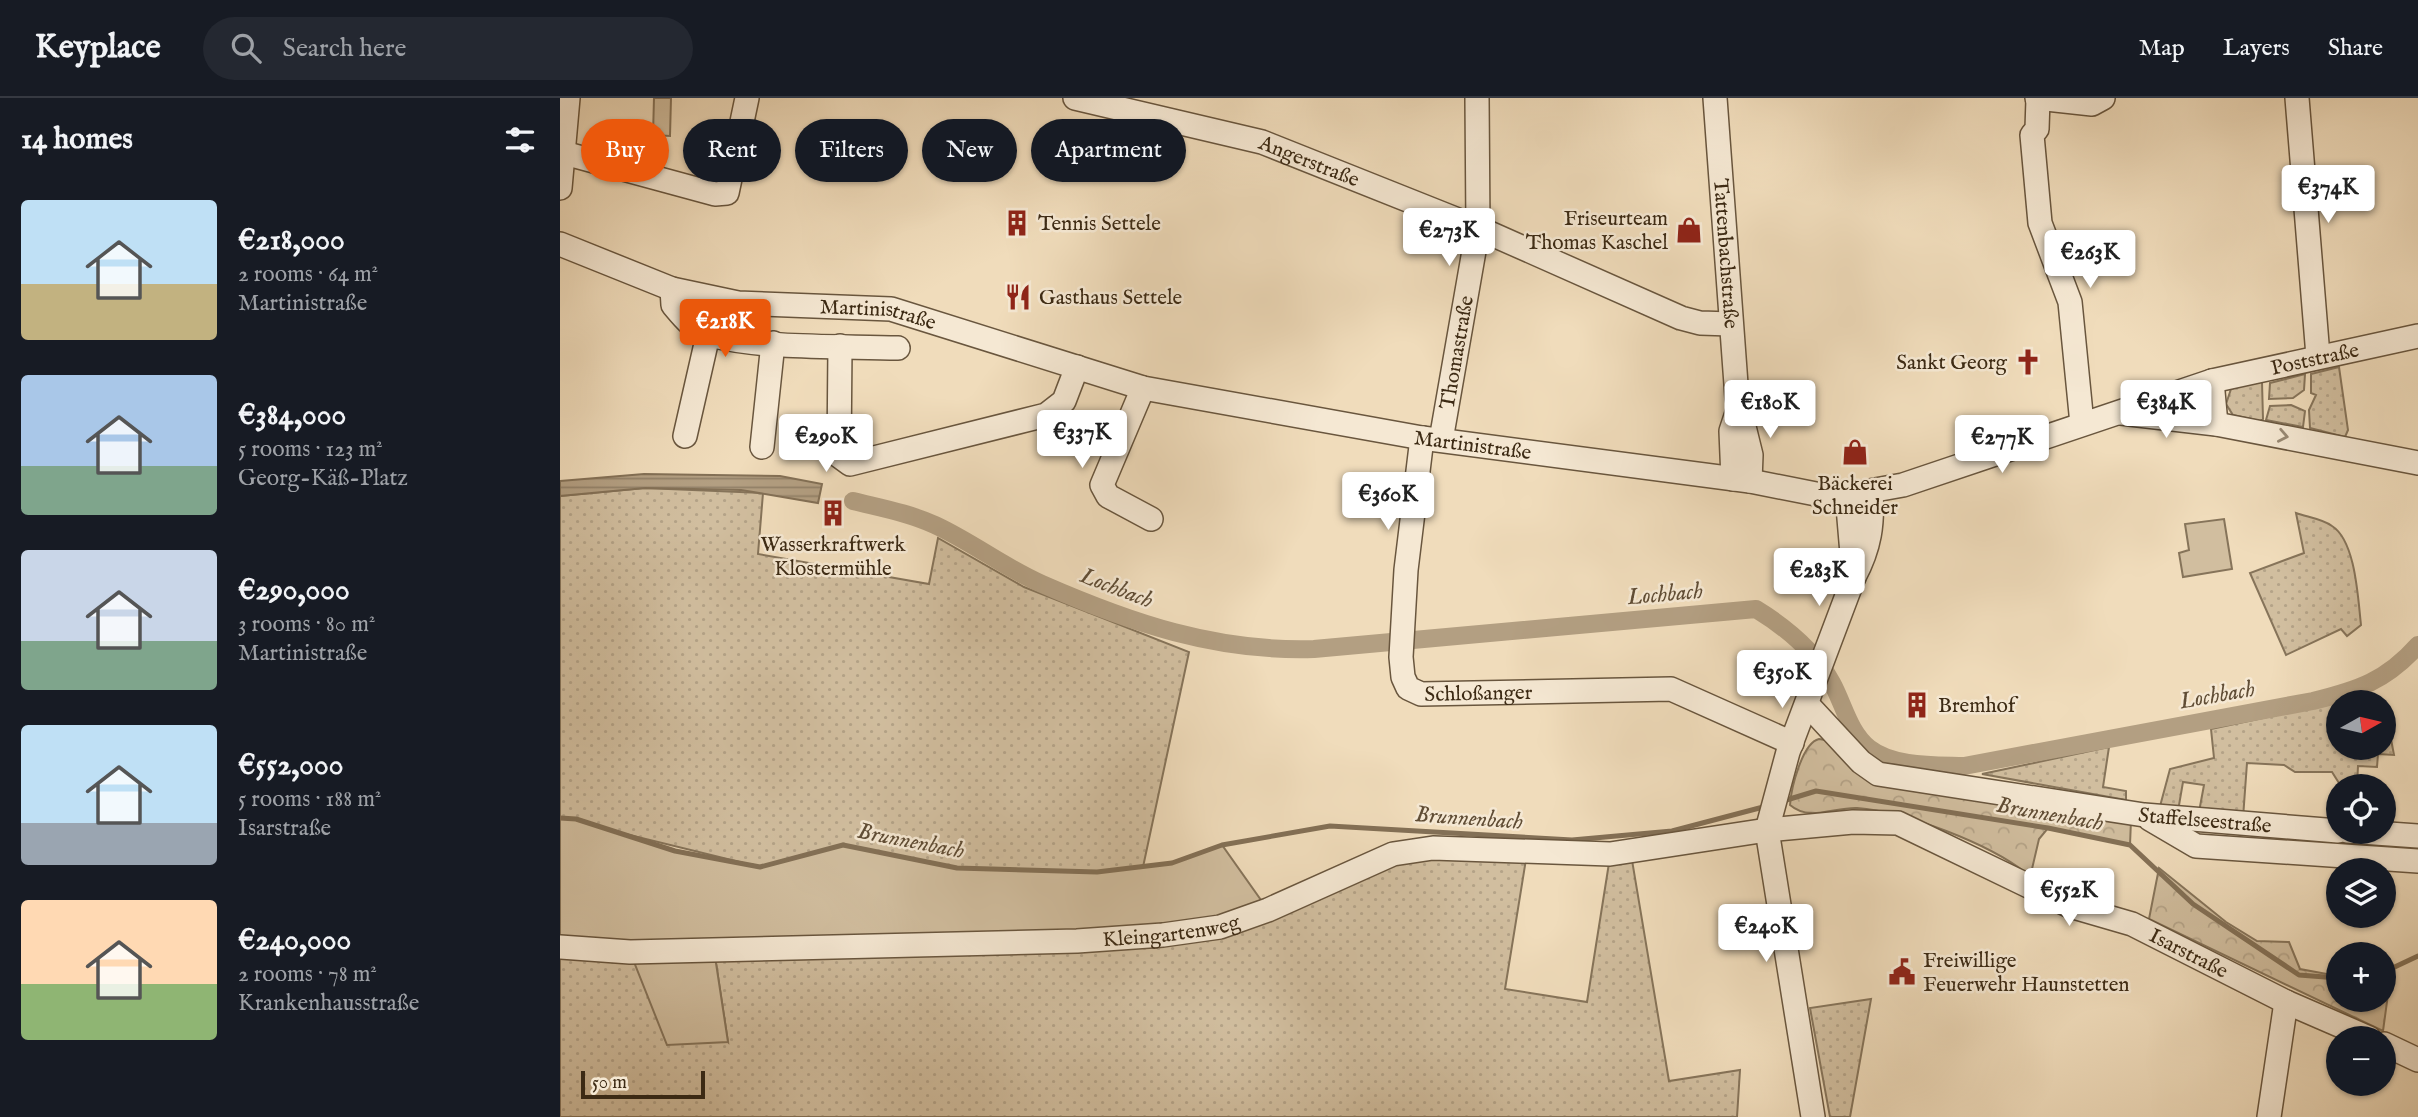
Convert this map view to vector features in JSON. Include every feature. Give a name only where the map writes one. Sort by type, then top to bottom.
[{"type":"street","points":[[560,188],[568,98]]},
{"type":"street","points":[[564,153],[715,194],[727,193],[747,98]]},
{"type":"street","name":"Angerstraße","points":[[1075,98],[1262,142],[1478,228],[1681,318],[1700,323],[1731,324]]},
{"type":"street","name":"Thomastraße","points":[[1431,439],[1478,228],[1476,98]]},
{"type":"street","name":"Tattenbachstraße","points":[[1715,98],[1738,407],[1751,455],[1741,480]]},
{"type":"street","points":[[2082,424],[2070,302],[2040,223],[2032,135],[2037,129],[2038,98],[2092,104],[2103,98]]},
{"type":"street","points":[[2297,98],[2318,356]]},
{"type":"street","name":"Martinistraße","points":[[560,244],[672,289],[738,303],[891,309],[1143,388],[1431,439],[1741,480],[1816,495],[1847,495],[1933,477],[2082,424]]},
{"type":"street","points":[[672,289],[673,305],[690,324],[708,335],[685,436]]},
{"type":"street","name":"Martinistraße","points":[[708,335],[773,343],[898,348]]},
{"type":"street","name":"Poststraße","points":[[2082,424],[2121,412],[2153,398],[2212,381],[2418,336]]},
{"type":"street","points":[[762,447],[773,343]]},
{"type":"street","name":"Martinistraße","points":[[840,346],[839,456],[850,464],[1046,415],[1064,401],[1077,367]]},
{"type":"street","points":[[2212,381],[2216,424]]},
{"type":"street","points":[[1143,388],[1102,485],[1108,496],[1151,519]]},
{"type":"street","points":[[2121,412],[2216,424],[2418,463]]},
{"type":"street","name":"Schloßanger","points":[[1431,439],[1401,630],[1403,677],[1408,688],[1421,694],[1671,689],[1790,747]]},
{"type":"street","points":[[1813,1117],[1768,821],[1790,747],[1869,542],[1873,521],[1871,491]]},
{"type":"street","points":[[1847,495],[1854,577]]},
{"type":"street","name":"Staffelseestraße","points":[[1808,705],[1861,762],[1878,774],[2144,815],[2326,830]]},
{"type":"street","points":[[2144,815],[2196,846],[2418,861]]},
{"type":"street","name":"Kleingartenweg","points":[[560,947],[630,952],[1077,941],[1163,935],[1220,926],[1268,911],[1393,854],[1433,848],[1469,848],[1610,854],[1768,821]]},
{"type":"street","name":"Isarstraße","points":[[1768,821],[1898,823],[2070,905],[2133,925],[2286,1002],[2341,1026]]},
{"type":"street","points":[[2396,834],[2418,836]]},
{"type":"street","points":[[2269,1117],[2286,1002]]},
{"type":"street","points":[[2396,1050],[2418,1060]]},
{"type":"green space","points":[[654,98],[671,98],[670,136],[669,119],[653,119]]},
{"type":"green space","points":[[2339,367],[2348,430],[2345,437],[2310,428],[2309,410],[2316,395],[2311,393],[2311,374]]},
{"type":"green space","points":[[2305,374],[2304,390],[2293,398],[2269,399],[2270,383]]},
{"type":"green space","points":[[2262,382],[2263,419],[2260,421],[2233,415],[2226,404],[2231,389]]},
{"type":"green space","points":[[2291,405],[2305,411],[2303,427],[2266,420],[2270,406]]},
{"type":"green space","points":[[645,488],[763,493],[758,554],[929,584],[938,538],[1024,587],[1189,652],[1143,867],[1097,872],[957,868],[843,845],[760,867],[560,818],[560,496]]},
{"type":"green space","points":[[2296,513],[2332,526],[2346,544],[2357,587],[2361,625],[2347,636],[2341,629],[2286,655],[2250,573],[2304,553]]},
{"type":"green space","points":[[2224,519],[2232,569],[2183,577],[2179,553],[2189,550],[2185,524]]},
{"type":"green space","points":[[2326,705],[2326,760],[2378,760],[2377,767],[2358,766],[2358,774],[2333,774],[2295,772],[2284,765],[2247,763],[2243,818],[2199,812],[2204,785],[2183,782],[2178,811],[2159,810],[2170,769],[2214,758],[2211,729]]},
{"type":"green space","points":[[1819,739],[1831,741],[1844,760],[2131,820],[2130,845],[2048,828],[2039,839],[2032,869],[2026,873],[1969,840],[1922,822],[1857,808],[1822,813],[1798,810],[1790,805],[1795,778],[1807,749]]},
{"type":"green space","points":[[2109,747],[2103,787],[2126,791],[2126,800],[1982,774]]},
{"type":"green space","points":[[560,818],[576,819],[675,851],[760,867],[843,845],[957,868],[1097,872],[1172,863],[1222,845],[1268,910],[1220,927],[714,950],[728,1042],[667,1045],[630,952],[560,947]]},
{"type":"green space","points":[[1527,853],[1505,989],[1587,1002],[1609,863],[1632,860],[1669,1081],[1740,1070],[1737,1117],[560,1117],[560,947],[630,952],[728,1042],[714,950],[1220,927],[1394,857]]},
{"type":"green space","points":[[2159,868],[2226,922],[2257,941],[2289,942],[2300,969],[2326,974],[2326,1004],[2149,919]]},
{"type":"green space","points":[[1871,999],[1850,1117],[1830,1117],[1810,1008]]},
{"type":"green space","points":[[2343,1012],[2386,1012],[2384,1026],[2373,1026]]},
{"type":"shaded area","points":[[644,474],[780,476],[822,484],[818,503],[741,490],[645,488],[560,496],[560,481]]},
{"type":"waterway","name":"Lochbach","points":[[853,501],[905,514],[935,525],[1028,578],[1108,611],[1175,632],[1243,646],[1314,649],[1756,609],[1789,632],[1825,671],[1862,742],[1890,759],[1915,764],[1964,766],[2313,701],[2344,693],[2383,676],[2418,645]]},
{"type":"waterway","name":"Brunnenbach","points":[[1780,802],[1816,791],[2048,828],[2130,845],[2193,904],[2299,975],[2326,977]]},
{"type":"waterway","name":"Brunnenbach","points":[[560,818],[576,819],[675,851],[760,867],[843,845],[957,868],[1097,872],[1172,863],[1222,845],[1330,826],[1572,840],[1672,831],[1767,806]]},
{"type":"waterway","name":"Brunnenbach","points":[[2396,966],[2418,956]]},
{"type":"place","name":"Tennis Settele","points":[[1017,223]]},
{"type":"place","name":"Friseurteam Thomas Kaschel","points":[[1689,230]]},
{"type":"place","name":"Gasthaus Settele","points":[[1018,297]]},
{"type":"place","name":"Sankt Georg","points":[[2028,362]]},
{"type":"place","name":"Bäckerei Schneider","points":[[1855,452]]},
{"type":"place","name":"Wasserkraftwerk Klostermühle","points":[[833,513]]},
{"type":"place","name":"Bremhof","points":[[1917,705]]},
{"type":"place","name":"Freiwillige Feuerwehr Haunstetten","points":[[1902,972]]}]
